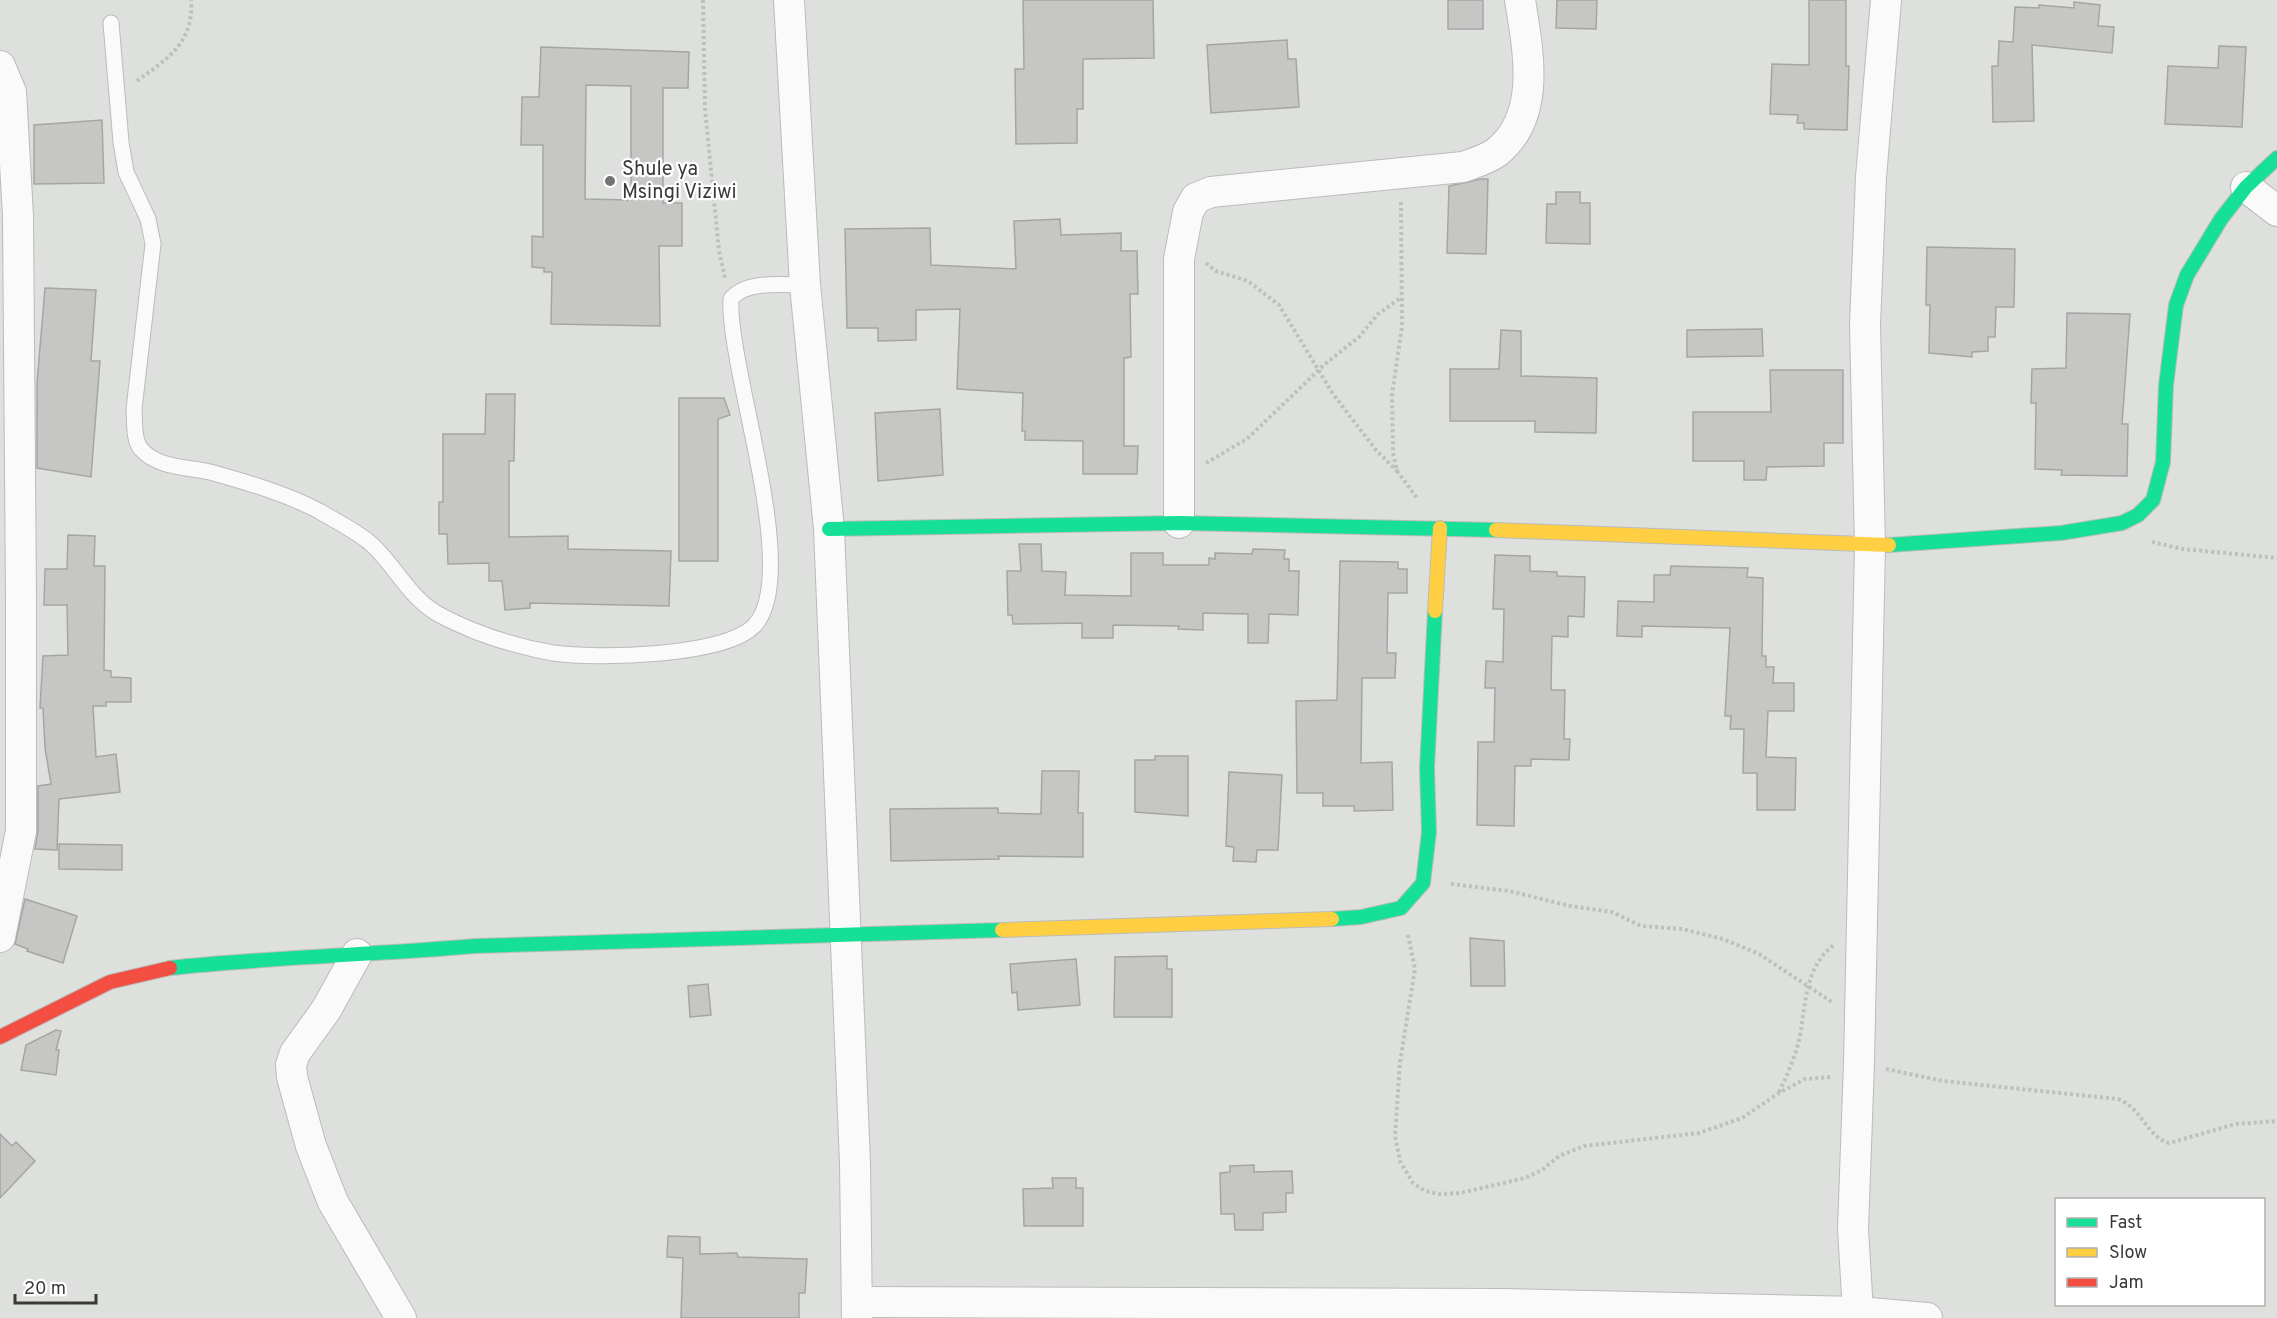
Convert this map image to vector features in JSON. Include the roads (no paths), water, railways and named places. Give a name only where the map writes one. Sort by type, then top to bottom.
[{"type":"street","points":[[789,0],[805,285],[829,529],[855,1163],[857,1310],[1858,1312],[1927,1318]]},
{"type":"street","points":[[1179,522],[1179,259],[1188,212],[1196,198],[1211,192],[1463,167],[1497,153],[1518,128],[1526,110],[1528,85],[1526,34],[1520,0]]},
{"type":"street","points":[[1858,1312],[1853,1229],[1859,1063],[1860,929],[1870,546],[1865,325],[1871,177],[1886,0]]},
{"type":"street","points":[[0,66],[11,92],[18,216],[21,598],[21,831],[0,937]]},
{"type":"street","points":[[829,529],[1179,522],[1440,528],[1870,546],[2061,533],[2121,523],[2138,515],[2153,500],[2163,462],[2166,385],[2180,295],[2187,275],[2221,219],[2246,188],[2277,158]]},
{"type":"street","points":[[2246,188],[2277,211]]},
{"type":"street","points":[[0,1037],[110,982],[156,969],[264,958],[475,946],[1264,922],[1361,917],[1401,908],[1423,883],[1429,832],[1427,768],[1440,528]]},
{"type":"street","points":[[357,954],[326,1010],[295,1053],[291,1065],[292,1077],[310,1146],[333,1202],[401,1318]]},
{"type":"lane","points":[[111,23],[120,142],[126,172],[148,219],[153,244],[134,409],[135,434],[140,448],[156,461],[210,472],[315,509],[370,543],[406,586],[437,613],[504,642],[555,653],[634,654],[685,650],[712,645],[754,626],[766,602],[770,572],[768,537],[755,442],[736,345],[731,299],[740,291],[754,287],[805,285]]},
{"type":"place","name":"Shule ya Msingi Viziwi","points":[[610,181]]}]
